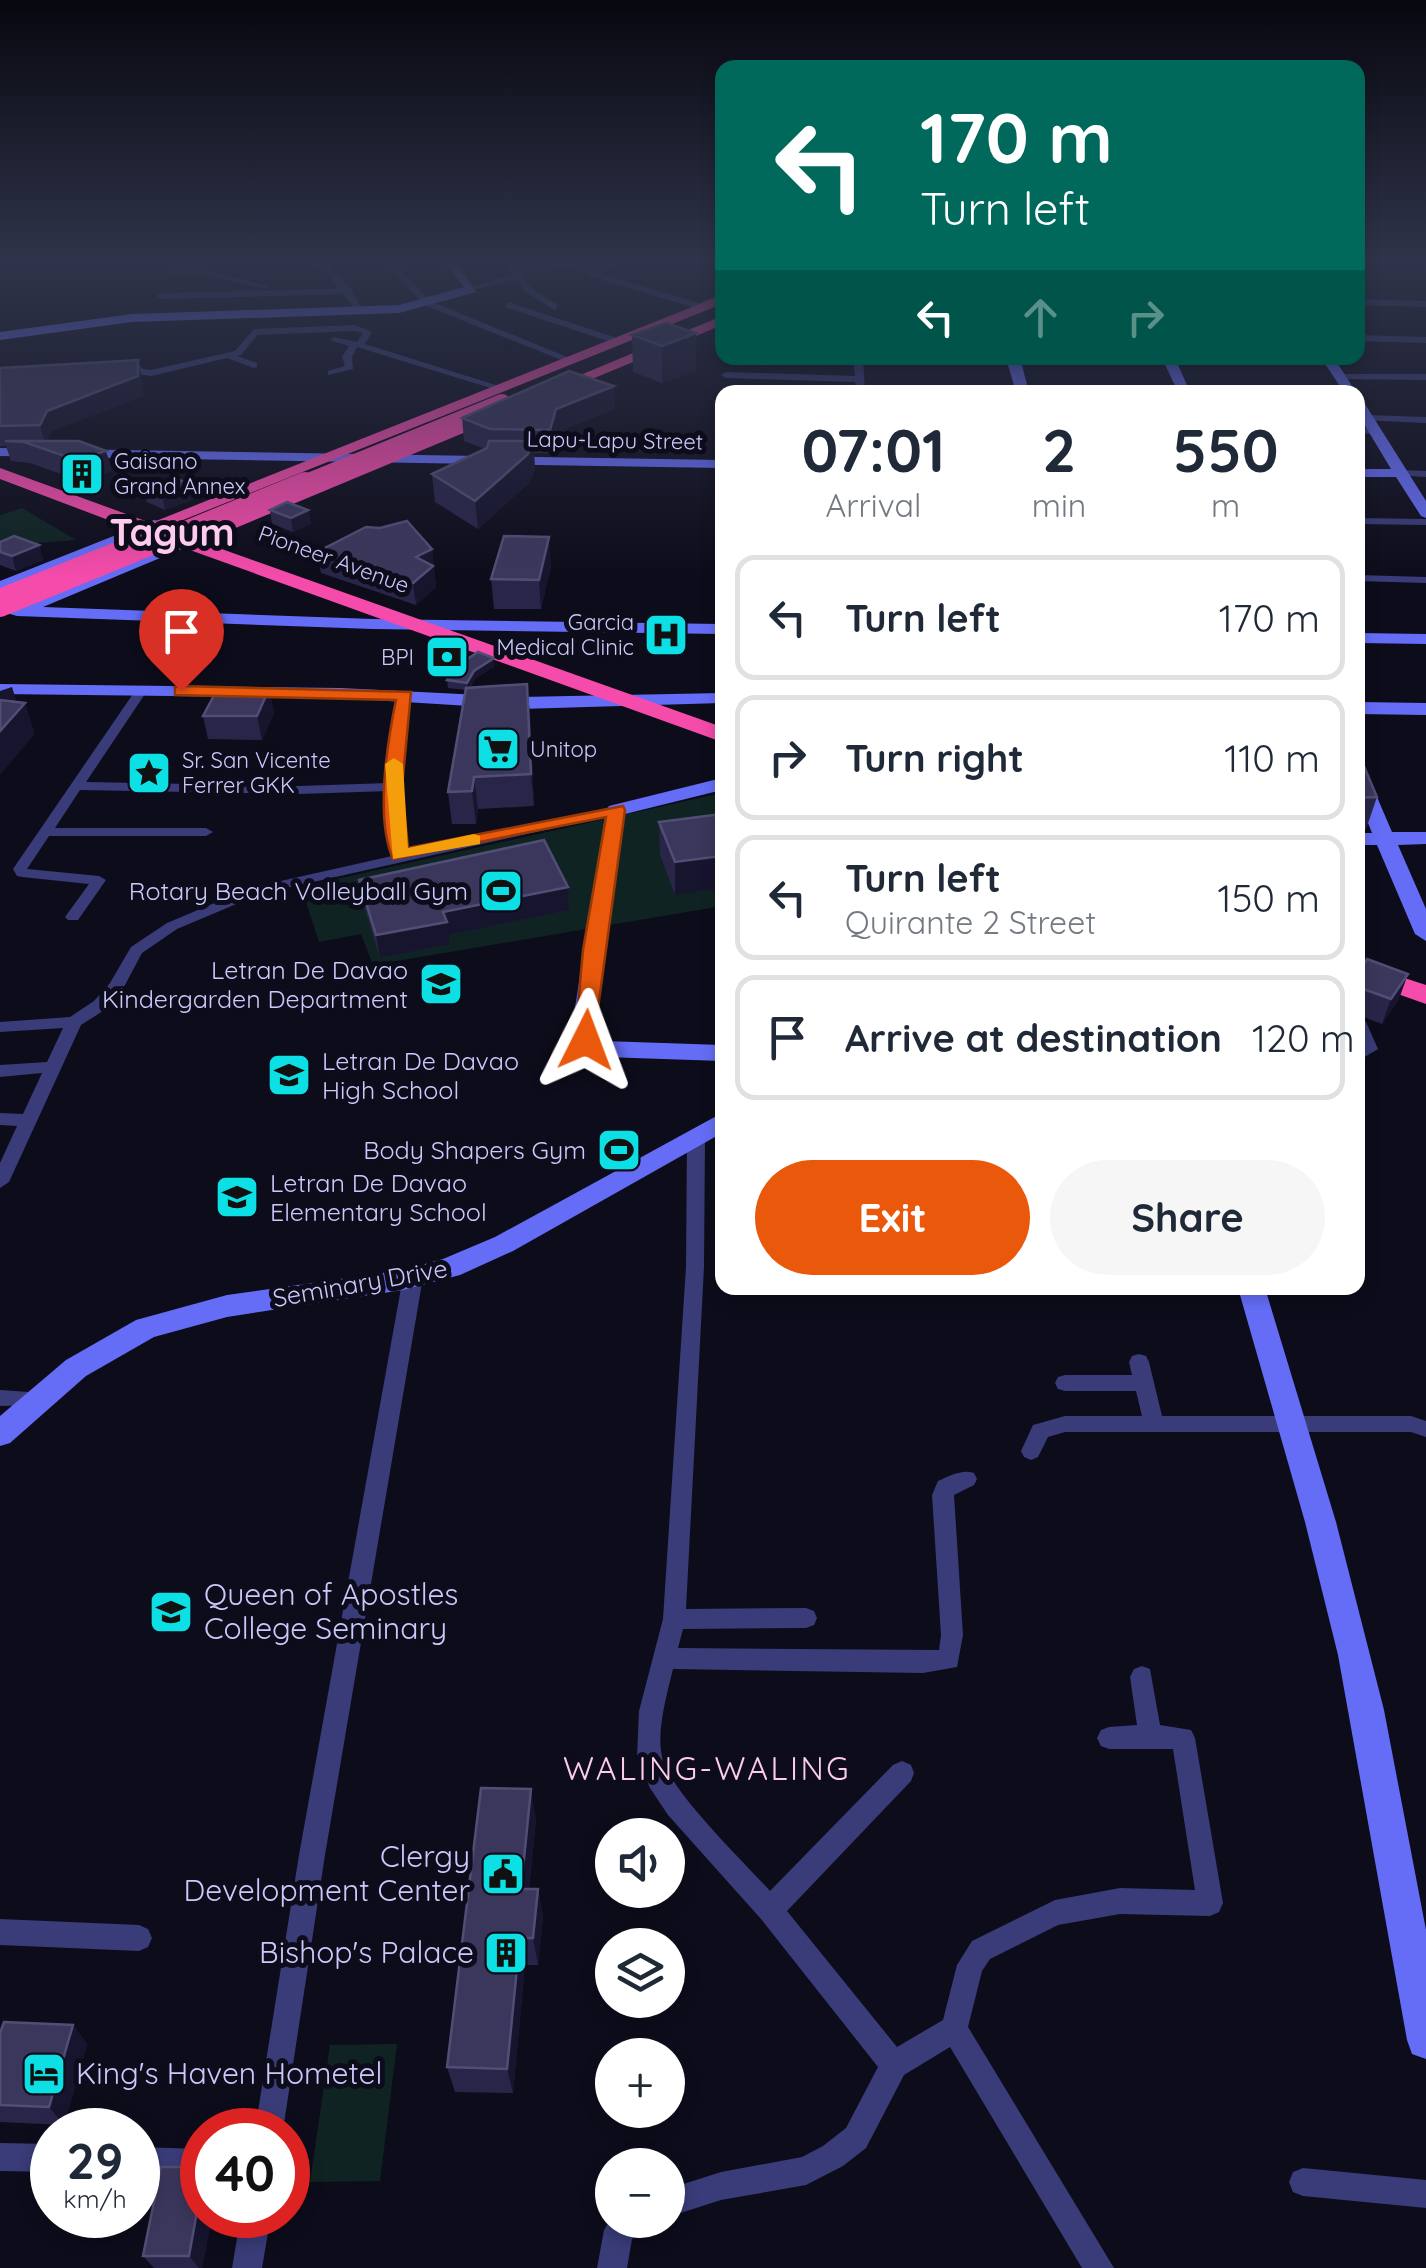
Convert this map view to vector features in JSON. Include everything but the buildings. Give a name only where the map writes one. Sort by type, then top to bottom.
[{"type":"highway","points":[[0,473],[172,533],[388,458],[514,396],[556,367]]},
{"type":"highway","points":[[2,605],[579,367]]},
{"type":"highway","points":[[2,605],[172,533],[326,456],[594,367]]},
{"type":"highway","points":[[0,464],[172,533]]},
{"type":"highway","name":"Pioneer Avenue","points":[[172,533],[387,618],[422,625],[600,697],[715,733]]},
{"type":"highway","points":[[1365,974],[1426,995]]},
{"type":"street","points":[[135,367],[148,374],[180,367]]},
{"type":"street","points":[[331,372],[350,367]]},
{"type":"street","points":[[424,367],[514,396]]},
{"type":"street","points":[[859,367],[860,385]]},
{"type":"street","points":[[726,375],[860,379]]},
{"type":"street","points":[[1356,385],[1426,378]]},
{"type":"street","points":[[1365,421],[1426,420]]},
{"type":"street","points":[[1365,422],[1426,513]]},
{"type":"street","name":"Lapu-Lapu Street","points":[[0,452],[715,464]]},
{"type":"street","points":[[1365,472],[1426,474]]},
{"type":"street","points":[[1365,521],[1426,522]]},
{"type":"street","points":[[2,605],[172,533]]},
{"type":"street","points":[[1365,578],[1426,580]]},
{"type":"street","points":[[2,605],[422,625],[715,629]]},
{"type":"street","points":[[1365,638],[1426,639]]},
{"type":"street","points":[[0,689],[406,695],[520,703],[600,697],[715,698]]},
{"type":"street","points":[[73,917],[99,880],[20,872],[141,690]]},
{"type":"street","points":[[400,856],[393,787],[394,751],[406,695]]},
{"type":"street","points":[[1365,708],[1426,709]]},
{"type":"street","points":[[79,786],[282,790],[393,787]]},
{"type":"street","points":[[0,1027],[74,1022],[100,1006],[117,986],[136,950],[172,926],[255,891],[715,786]]},
{"type":"street","points":[[1365,792],[1426,934]]},
{"type":"street","points":[[616,810],[593,950],[586,1040],[593,1046],[616,1051],[715,1053]]},
{"type":"street","points":[[45,832],[206,832]]},
{"type":"street","points":[[1365,840],[1426,838]]},
{"type":"street","points":[[0,1182],[74,1022]]},
{"type":"street","points":[[0,1071],[51,1067]]},
{"type":"street","points":[[0,1119],[27,1120]]},
{"type":"street","name":"Seminary Drive","points":[[0,1434],[37,1398],[103,1350],[157,1324],[227,1306],[413,1278],[476,1257],[715,1126]]},
{"type":"street","points":[[696,1138],[695,1268],[674,1618],[647,1734],[649,1757],[677,1806],[770,1910],[894,2065]]},
{"type":"street","points":[[273,2108],[312,1854],[413,1278]]},
{"type":"street","points":[[1253,1295],[1294,1421],[1342,1604],[1374,1748],[1426,2040]]},
{"type":"street","points":[[1065,1383],[1142,1372],[1154,1423]]},
{"type":"street","points":[[0,1398],[37,1398]]},
{"type":"street","points":[[1032,1451],[1040,1431],[1049,1426],[1294,1421],[1411,1424],[1426,1429]]},
{"type":"street","points":[[665,1658],[905,1662],[949,1659],[952,1635],[942,1495],[946,1487],[966,1479]]},
{"type":"street","points":[[674,1618],[806,1618]]},
{"type":"street","points":[[1142,1677],[1150,1736]]},
{"type":"street","points":[[1099,2268],[954,2030],[970,1965],[981,1950],[1055,1913],[1120,1901],[1210,1902],[1184,1738],[1109,1738]]},
{"type":"street","points":[[770,1910],[902,1773]]},
{"type":"street","points":[[0,1932],[139,1938]]},
{"type":"street","points":[[685,2198],[721,2186],[806,2171],[833,2156],[856,2138],[894,2065],[954,2030]]},
{"type":"street","points":[[0,2157],[30,2158]]},
{"type":"street","points":[[1303,2182],[1426,2194]]},
{"type":"street","points":[[247,2268],[252,2238]]},
{"type":"street","points":[[612,2268],[618,2238]]},
{"type":"green space","points":[[22,508],[76,540],[0,546],[0,515]]},
{"type":"green space","points":[[715,795],[715,907],[373,965],[361,934],[319,942],[301,887]]},
{"type":"green space","points":[[397,2044],[380,2181],[310,2182],[330,2045]]},
{"type":"slow traffic","points":[[394,764],[400,856],[474,840]]},
{"type":"place","name":"Gaisano Grand Annex","points":[[82,474]]},
{"type":"place","name":"Garcia Medical Clinic","points":[[666,635]]},
{"type":"place","name":"BPI","points":[[447,657]]},
{"type":"place","name":"Unitop","points":[[498,749]]},
{"type":"place","name":"Sr. San Vicente Ferrer GKK","points":[[149,773]]},
{"type":"place","name":"Rotary Beach Volleyball Gym","points":[[501,891]]},
{"type":"place","name":"Letran De Davao Kindergarden Department","points":[[441,984]]},
{"type":"place","name":"Letran De Davao High School","points":[[289,1075]]},
{"type":"place","name":"Body Shapers Gym","points":[[619,1150]]},
{"type":"place","name":"Letran De Davao Elementary School","points":[[237,1197]]},
{"type":"place","name":"Queen of Apostles College Seminary","points":[[171,1612]]},
{"type":"place","name":"Clergy Development Center","points":[[503,1874]]},
{"type":"place","name":"Bishop's Palace","points":[[506,1953]]},
{"type":"place","name":"King's Haven Hometel","points":[[44,2074]]},
{"type":"district","name":"Tagum","points":[[172,533]]},
{"type":"district","name":"WALING-WALING","points":[[707,1769]]},
{"type":"route","points":[[181,691],[406,695],[394,751],[393,787],[400,856],[616,810],[593,950],[583,1033],[586,1040]]}]
